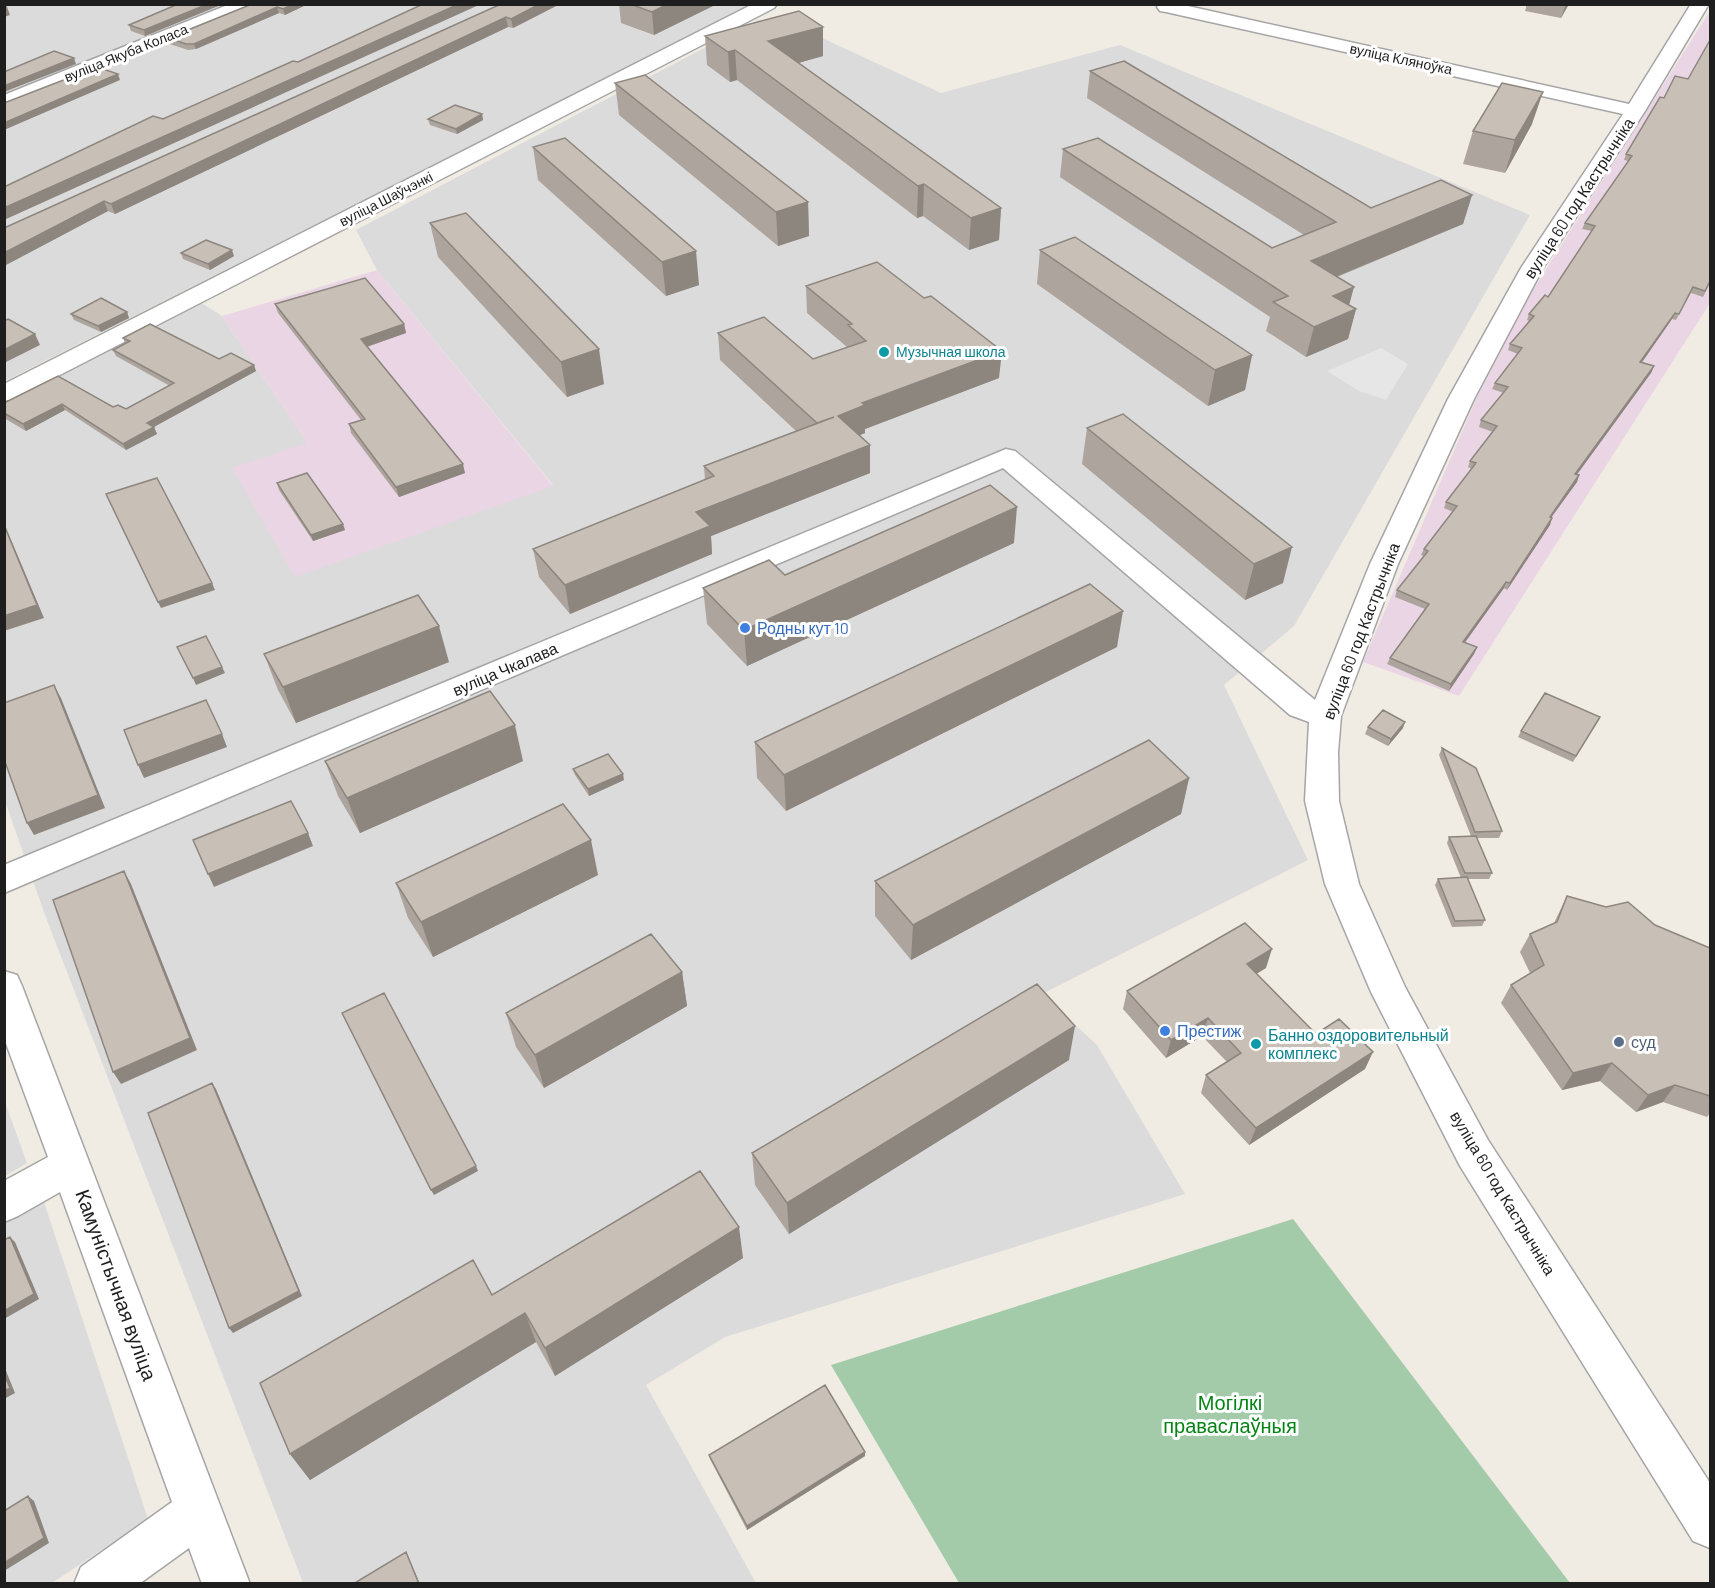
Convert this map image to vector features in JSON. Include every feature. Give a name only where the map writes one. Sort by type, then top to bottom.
[{"type":"street","name":"вуліца Якуба Коласа","points":[[4,102],[247,4]]},
{"type":"street","name":"вуліца Шаўчэнкі","points":[[4,394],[768,4]]},
{"type":"street","name":"вуліца 60 год Кастрычніка","points":[[1700,4],[1635,111],[1532,268],[1461,399],[1384,564],[1325,716],[1322,801],[1342,884],[1389,992],[1474,1153],[1710,1524]]},
{"type":"street","name":"вуліца Кляноўка","points":[[1166,7],[1635,111]]},
{"type":"street","name":"вуліца Чкалава","points":[[4,880],[1006,457],[1301,707],[1325,716]]},
{"type":"street","name":"Камуністычная вуліца","points":[[4,986],[226,1584]]},
{"type":"street","points":[[4,1203],[71,1165]]},
{"type":"street","points":[[98,1584],[200,1511]]},
{"type":"shaded area","points":[[5,5],[749,5],[5,381]]},
{"type":"shaded area","points":[[1710,11],[1710,303],[1459,696],[1363,662],[1477,397],[1531,293]]},
{"type":"shaded area","points":[[758,20],[809,32],[941,93],[1120,45],[1530,215],[1294,626],[1224,685],[1308,860],[1042,994],[1097,1045],[1185,1194],[725,1337],[646,1385],[756,1583],[303,1583],[45,915],[5,801],[5,405],[200,302],[222,316],[308,444],[553,485],[377,270],[356,230]]},
{"type":"shaded area","points":[[377,270],[553,486],[295,577],[232,468],[307,443],[222,316]]},
{"type":"shaded area","points":[[1381,348],[1408,364],[1386,400],[1359,391],[1327,371]]},
{"type":"shaded area","points":[[4,1099],[27,1163],[5,1176],[4,1176]]},
{"type":"shaded area","points":[[43,1199],[148,1519],[52,1583],[5,1583],[4,1221]]},
{"type":"green space","name":"Могілкі праваслаўныя","points":[[1293,1219],[1570,1583],[959,1583],[831,1365]]},
{"type":"building","points":[[178,4],[208,4],[144,30],[129,25]]},
{"type":"building","points":[[252,4],[294,4],[283,9],[277,7],[194,44],[168,38]]},
{"type":"building","points":[[423,4],[459,4],[4,208],[4,187],[153,116],[163,119],[293,61],[298,62]]},
{"type":"building","points":[[501,4],[540,4],[511,19],[506,17],[111,204],[104,201],[4,253],[4,228]]},
{"type":"building","points":[[630,4],[668,4],[652,12]]},
{"type":"building","points":[[799,11],[823,27],[768,41],[1001,208],[971,218],[924,184],[918,186],[735,50],[728,52],[705,36]]},
{"type":"building","points":[[1710,40],[1710,281],[1705,291],[1693,287],[1679,314],[1675,313],[1640,362],[1654,366],[1575,474],[1579,475],[1550,517],[1552,518],[1510,583],[1506,582],[1463,642],[1477,647],[1451,684],[1390,658],[1429,604],[1397,590],[1428,551],[1424,549],[1457,506],[1446,502],[1476,463],[1470,461],[1497,426],[1481,420],[1508,387],[1495,383],[1522,348],[1510,344],[1534,316],[1529,314],[1545,295],[1548,297],[1595,226],[1585,223],[1632,156],[1626,154],[1660,97],[1664,98],[1675,76],[1688,79]]},
{"type":"building","points":[[54,51],[74,58],[4,86],[4,72]]},
{"type":"building","points":[[1124,61],[1371,208],[1441,180],[1472,195],[1311,261],[1354,287],[1333,296],[1356,309],[1314,327],[1273,302],[1288,296],[1063,149],[1098,138],[1272,248],[1336,222],[1090,71]]},
{"type":"building","points":[[97,67],[118,74],[4,123],[4,103]]},
{"type":"building","points":[[645,75],[808,202],[776,212],[615,83]]},
{"type":"building","points":[[1502,83],[1543,92],[1515,140],[1473,131]]},
{"type":"building","points":[[455,105],[482,114],[456,129],[428,119]]},
{"type":"building","points":[[565,138],[696,251],[662,262],[533,147]]},
{"type":"building","points":[[466,213],[599,349],[561,362],[430,223]]},
{"type":"building","points":[[1075,237],[1252,355],[1215,370],[1040,250]]},
{"type":"building","points":[[206,240],[232,250],[208,264],[181,253]]},
{"type":"building","points":[[877,262],[924,298],[931,296],[1002,351],[862,403],[865,405],[838,416],[870,445],[696,512],[710,526],[565,585],[533,549],[714,476],[704,466],[834,417],[817,423],[718,333],[764,317],[813,359],[866,341],[848,325],[852,324],[806,286]]},
{"type":"building","points":[[365,278],[404,324],[361,339],[463,464],[396,487],[349,424],[365,419],[275,304]]},
{"type":"building","points":[[101,298],[127,312],[98,326],[71,314]]},
{"type":"building","points":[[8,319],[35,334],[4,350],[4,321]]},
{"type":"building","points":[[150,324],[219,359],[231,353],[254,365],[147,423],[154,427],[123,444],[62,404],[23,424],[4,413],[4,403],[58,376],[113,407],[118,405],[126,409],[174,383],[113,350],[130,341],[123,338]]},
{"type":"building","points":[[1123,414],[1292,547],[1254,564],[1087,428]]},
{"type":"building","points":[[307,473],[343,524],[311,535],[277,483]]},
{"type":"building","points":[[157,478],[212,583],[158,602],[106,494]]},
{"type":"building","points":[[990,485],[1017,507],[744,630],[703,588],[769,560],[785,575]]},
{"type":"building","points":[[4,525],[37,605],[4,616]]},
{"type":"building","points":[[1090,584],[1123,611],[784,775],[755,742]]},
{"type":"building","points":[[418,595],[439,626],[283,687],[264,654]]},
{"type":"building","points":[[206,636],[222,667],[193,678],[177,647]]},
{"type":"building","points":[[54,685],[98,795],[27,823],[4,759],[4,703]]},
{"type":"building","points":[[490,691],[515,725],[347,798],[325,761]]},
{"type":"building","points":[[1545,693],[1600,717],[1576,756],[1521,731]]},
{"type":"building","points":[[206,700],[222,734],[138,765],[124,730]]},
{"type":"building","points":[[1383,710],[1405,722],[1391,739],[1368,727]]},
{"type":"building","points":[[1149,740],[1189,778],[913,925],[875,881]]},
{"type":"building","points":[[1442,748],[1476,768],[1502,831],[1475,832]]},
{"type":"building","points":[[608,754],[623,774],[588,789],[573,769]]},
{"type":"building","points":[[291,801],[308,833],[208,874],[193,840]]},
{"type":"building","points":[[563,804],[591,840],[421,922],[396,883]]},
{"type":"building","points":[[1476,836],[1492,873],[1465,873],[1449,837]]},
{"type":"building","points":[[124,871],[190,1038],[113,1072],[53,900]]},
{"type":"building","points":[[1467,877],[1485,920],[1455,921],[1438,879]]},
{"type":"building","name":"суд","points":[[1567,896],[1606,907],[1628,902],[1655,925],[1710,948],[1710,1096],[1675,1085],[1648,1095],[1612,1063],[1573,1073],[1511,985],[1544,965],[1530,934],[1557,922]]},
{"type":"building","name":"Банно оздоровительный комплекс","points":[[1245,923],[1272,949],[1247,964],[1316,1034],[1339,1019],[1373,1052],[1256,1128],[1206,1075],[1241,1053],[1208,1018],[1171,1040],[1127,991]]},
{"type":"building","points":[[651,934],[682,972],[535,1055],[506,1013]]},
{"type":"building","points":[[1037,984],[1075,1026],[787,1203],[752,1153]]},
{"type":"building","points":[[384,993],[476,1166],[431,1190],[342,1013]]},
{"type":"building","points":[[212,1083],[299,1291],[229,1328],[148,1113]]},
{"type":"building","points":[[700,1171],[739,1227],[545,1348],[525,1313],[290,1454],[260,1383],[473,1260],[492,1295]]},
{"type":"building","points":[[10,1237],[34,1294],[4,1311],[4,1240]]},
{"type":"building","points":[[4,1374],[10,1388],[4,1391]]},
{"type":"building","points":[[825,1385],[865,1452],[747,1526],[709,1455]]},
{"type":"building","points":[[28,1496],[44,1538],[4,1563],[4,1511]]},
{"type":"building","points":[[406,1552],[419,1584],[353,1584]]},
{"type":"place","name":"Музычная школа","points":[[884,352]]},
{"type":"place","name":"Родны кут 10","points":[[745,628]]},
{"type":"place","name":"Престиж","points":[[1165,1031]]},
{"type":"place","name":"суд","points":[[1619,1042]]},
{"type":"place","name":"Банно оздоровительный комплекс","points":[[1256,1044]]}]
